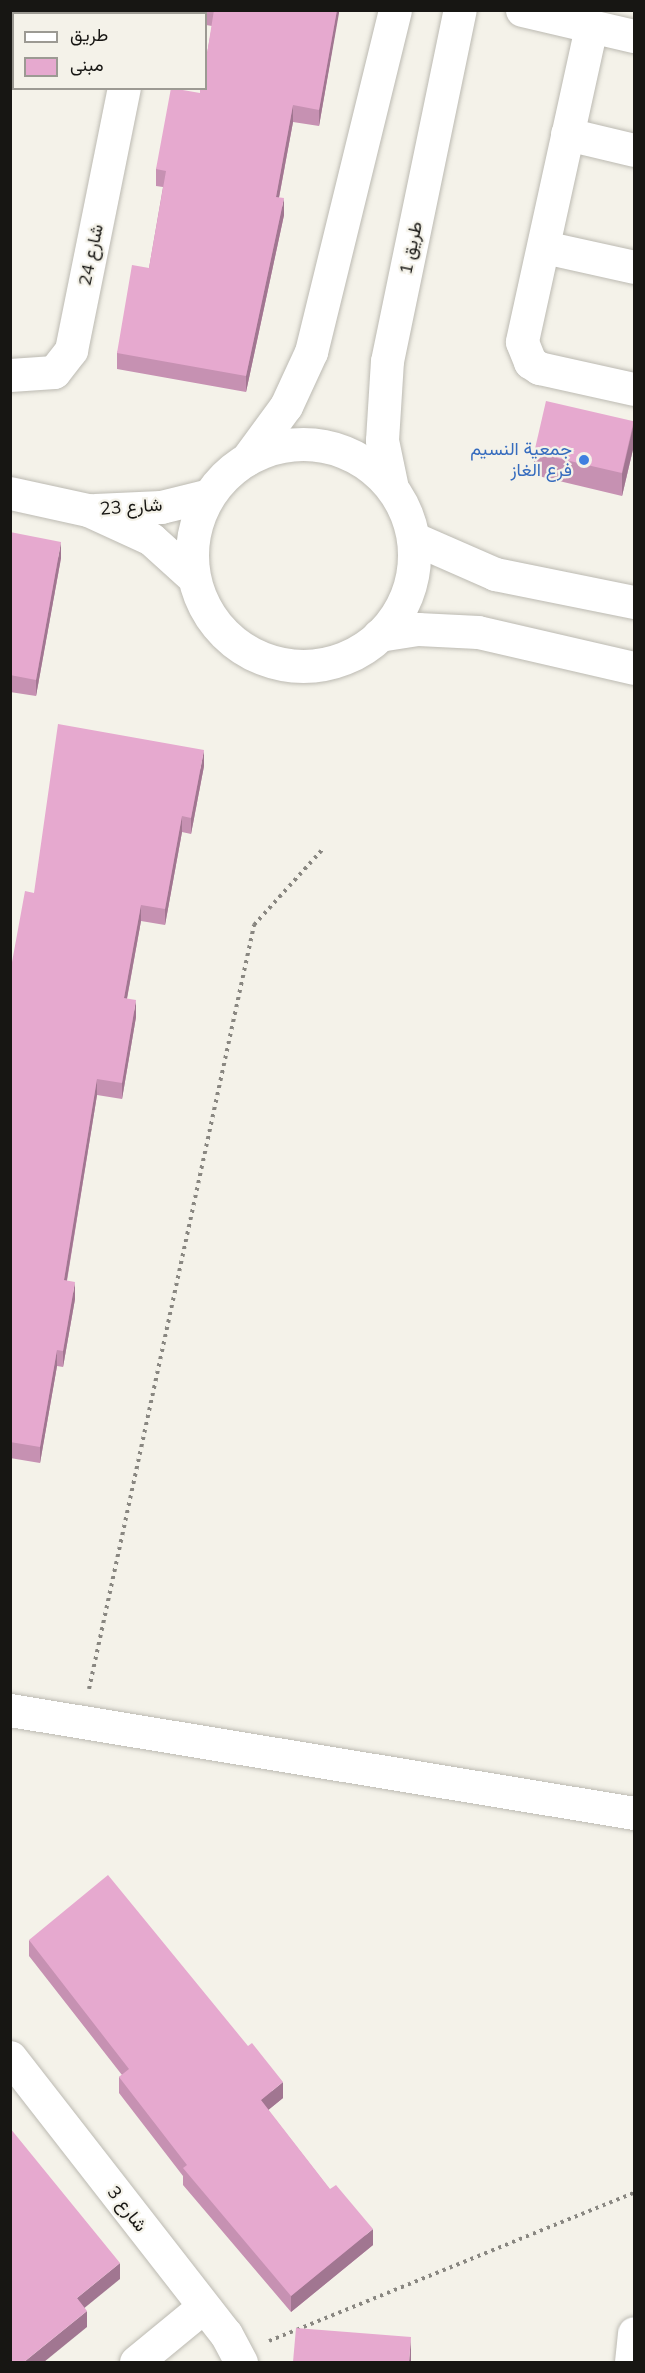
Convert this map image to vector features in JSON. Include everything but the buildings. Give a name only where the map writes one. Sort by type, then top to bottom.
[{"type":"street","points":[[247,459],[277,447],[309,444],[341,451],[369,465],[392,488],[413,537],[413,574],[401,607],[379,636],[352,655],[320,665],[285,665],[253,655],[225,636],[205,609],[193,577],[195,530],[209,495],[247,459],[286,406],[311,352],[395,10]]},
{"type":"street","name":"طريق 1","points":[[392,488],[382,440],[387,361],[460,10]]},
{"type":"street","points":[[522,10],[634,36]]},
{"type":"street","points":[[591,27],[522,342],[525,354],[539,368],[634,389]]},
{"type":"street","name":"شارع 24","points":[[10,375],[54,372],[71,350],[124,90]]},
{"type":"street","points":[[567,134],[634,150]]},
{"type":"street","points":[[544,248],[634,267]]},
{"type":"street","name":"شارع 23","points":[[10,493],[88,510],[151,539],[193,577]]},
{"type":"street","name":"شارع 23","points":[[88,510],[161,507],[209,495]]},
{"type":"street","points":[[413,537],[495,574],[634,602]]},
{"type":"street","points":[[379,636],[418,629],[478,632],[634,668]]},
{"type":"street","points":[[10,1710],[82,1718],[634,1813]]},
{"type":"street","name":"شارع 3","points":[[10,2057],[240,2358]]},
{"type":"street","points":[[136,2362],[203,2307]]},
{"type":"street","points":[[631,2362],[634,2333]]},
{"type":"path","points":[[82,1718],[254,925],[323,849]]},
{"type":"path","points":[[240,2358],[634,2193]]},
{"type":"place","name":"جمعية النسيم فرع الغاز","points":[[584,460]]}]
